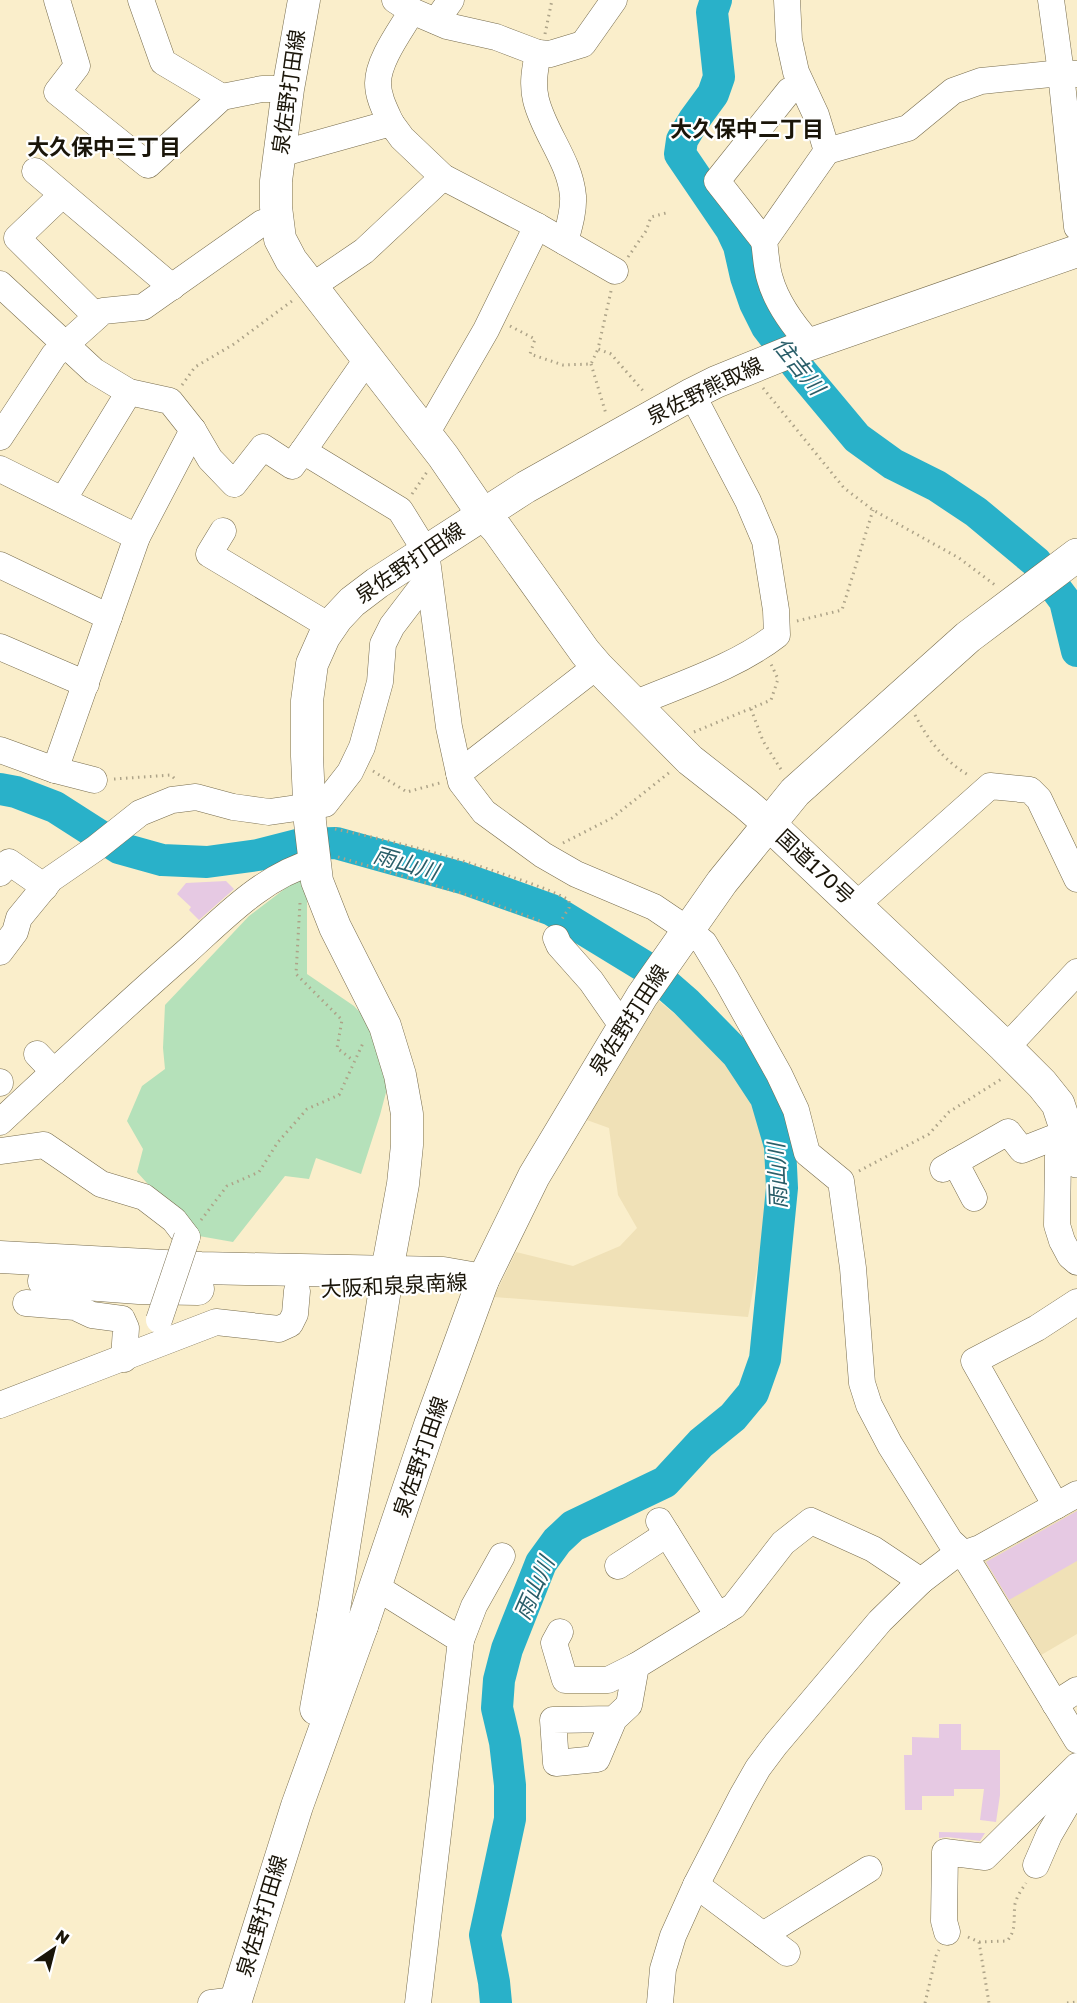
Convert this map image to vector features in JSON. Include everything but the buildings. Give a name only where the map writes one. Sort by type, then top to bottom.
[{"type":"highway","name":"国道170号","points":[[1070,560],[968,637],[795,792],[769,824],[1014,1056],[1058,1104],[1072,1139]]},
{"type":"main road","name":"泉佐野打田線","points":[[227,2002],[483,1280],[534,1176],[642,996],[722,882],[769,824],[678,748],[585,652],[497,529],[482,513],[435,445],[291,260],[280,239],[276,181],[288,88],[304,0]]},
{"type":"main road","name":"泉佐野熊取線","points":[[482,513],[613,436],[692,394],[783,354],[1077,251]]},
{"type":"main road","name":"泉佐野打田線","points":[[297,1806],[333,1616],[403,1184],[407,1145],[407,1114],[400,1075],[385,1026],[334,927],[317,881],[310,839],[307,701],[312,664],[324,637],[351,602],[428,566],[482,513]]},
{"type":"main road","name":"大阪和泉泉南線","points":[[0,1257],[386,1280],[483,1280]]},
{"type":"main road","name":"大阪和泉泉南線","points":[[0,1278],[139,1288],[297,1291],[386,1280]]},
{"type":"main road","points":[[333,1616],[339,1626],[349,1632],[362,1626]]},
{"type":"street","points":[[57,0],[77,66],[57,92],[148,165],[222,97],[262,88],[288,88]]},
{"type":"street","points":[[141,0],[163,62],[222,97]]},
{"type":"street","points":[[436,21],[452,0]]},
{"type":"street","points":[[614,0],[583,44],[550,54],[538,53],[496,37],[447,26],[404,6],[378,81],[381,99],[391,123],[402,138],[443,177],[537,226],[615,271]]},
{"type":"street","points":[[787,0],[789,40],[796,72],[816,115],[827,151]]},
{"type":"street","points":[[1051,0],[1069,74],[1077,227]]},
{"type":"street","points":[[538,53],[534,78],[536,99],[544,122],[569,175],[573,196],[573,212],[565,242]]},
{"type":"street","points":[[764,241],[827,151],[908,128],[952,91],[981,81],[1069,74]]},
{"type":"street","points":[[783,354],[793,325],[778,300],[770,279],[764,241],[717,181],[789,91]]},
{"type":"street","points":[[280,154],[391,123]]},
{"type":"street","points":[[35,171],[172,287]]},
{"type":"street","points":[[311,287],[364,251],[443,177]]},
{"type":"street","points":[[62,195],[17,238],[96,316]]},
{"type":"street","points":[[0,437],[54,355],[96,316],[103,311],[143,307],[262,223],[277,218]]},
{"type":"street","points":[[435,445],[493,316],[537,226]]},
{"type":"street","points":[[0,284],[64,345],[94,370],[129,392],[170,401],[193,430],[210,459],[234,484],[263,447],[292,466],[368,358]]},
{"type":"street","points":[[63,500],[129,392]]},
{"type":"street","points":[[634,704],[715,670],[764,645],[777,635],[765,541],[748,501],[692,394]]},
{"type":"street","points":[[56,770],[138,537],[193,430]]},
{"type":"street","points":[[303,451],[400,510],[428,566],[449,727],[461,782],[484,812],[546,857],[576,874],[654,907],[688,930],[704,944],[727,981],[779,1074],[796,1110],[807,1153],[842,1181],[853,1268],[862,1383],[869,1405],[890,1445],[950,1541],[963,1553],[1077,1740]]},
{"type":"street","points":[[0,469],[138,537]]},
{"type":"street","points":[[223,531],[209,554],[331,627]]},
{"type":"street","points":[[0,565],[110,616]]},
{"type":"street","points":[[0,1122],[46,1063],[129,1001],[238,906],[276,878],[310,839],[326,804],[350,772],[362,747],[380,682],[383,644],[392,626],[424,584],[428,566]]},
{"type":"street","points":[[0,647],[86,684]]},
{"type":"street","points":[[459,774],[597,666]]},
{"type":"street","points":[[0,750],[56,770],[94,780]]},
{"type":"street","points":[[856,905],[990,786],[1030,790],[1038,800],[1077,879]]},
{"type":"street","points":[[0,952],[15,932],[19,918],[51,879],[140,813],[172,801],[196,797],[233,807],[268,812],[310,839]]},
{"type":"street","points":[[0,873],[9,862],[45,886]]},
{"type":"street","points":[[556,933],[559,945],[591,981],[616,1017],[626,1023]]},
{"type":"street","points":[[1014,1056],[1018,1035],[1077,972]]},
{"type":"street","points":[[974,1198],[949,1166],[1008,1132],[1022,1150],[1072,1139]]},
{"type":"street","points":[[1072,1139],[1058,1156],[1057,1225],[1070,1256],[1077,1262]]},
{"type":"street","points":[[0,1151],[44,1145],[100,1184],[144,1197],[174,1220],[187,1237],[161,1332]]},
{"type":"street","points":[[0,1405],[124,1359],[161,1332],[216,1322],[279,1329],[290,1324],[295,1314],[297,1291]]},
{"type":"street","points":[[660,2003],[663,1969],[669,1947],[696,1884],[742,1796],[764,1760],[880,1621],[921,1581],[951,1558],[980,1548],[1066,1500],[974,1361],[1037,1328],[1077,1302]]},
{"type":"street","points":[[26,1303],[75,1307],[92,1315],[122,1319],[126,1328],[124,1359]]},
{"type":"street","points":[[560,1632],[554,1643],[565,1680],[608,1680],[636,1666],[734,1606],[783,1543],[811,1521],[873,1548],[921,1581]]},
{"type":"street","points":[[618,1566],[663,1528],[717,1616]]},
{"type":"street","points":[[418,2003],[461,1640],[474,1606],[502,1556]]},
{"type":"street","points":[[376,1587],[461,1640]]},
{"type":"street","points":[[614,1719],[628,1705],[636,1666]]},
{"type":"street","points":[[1055,1704],[1077,1690]]},
{"type":"street","points":[[951,1939],[944,1921],[945,1852],[985,1857],[1077,1766]]},
{"type":"street","points":[[1036,1865],[1049,1835],[1077,1787]]},
{"type":"street","points":[[763,1935],[869,1869]]},
{"type":"street","points":[[696,1884],[787,1953]]},
{"type":"path","points":[[538,53],[546,30],[552,0]]},
{"type":"path","points":[[613,436],[591,364],[598,350],[615,271],[621,267],[651,218],[666,213]]},
{"type":"path","points":[[170,401],[195,367],[234,344],[311,287]]},
{"type":"path","points":[[493,316],[535,339],[530,354],[563,364],[591,364]]},
{"type":"path","points":[[598,350],[611,354],[659,411]]},
{"type":"path","points":[[783,354],[844,488],[873,510],[1024,595]]},
{"type":"path","points":[[400,510],[425,474],[435,445]]},
{"type":"path","points":[[777,623],[799,621],[842,610],[873,510]]},
{"type":"path","points":[[546,857],[563,843],[612,818],[678,765],[678,748],[771,700],[778,679],[764,645]]},
{"type":"path","points":[[905,693],[916,717],[940,752],[955,768],[990,786]]},
{"type":"path","points":[[751,709],[763,741],[795,792]]},
{"type":"path","points":[[355,761],[407,792],[459,774]]},
{"type":"path","points":[[94,780],[171,776],[196,797]]},
{"type":"path","points":[[310,839],[415,846],[465,861],[562,896],[569,900],[570,905],[556,933],[481,899],[330,855],[310,839]]},
{"type":"path","points":[[310,839],[298,920],[296,974],[342,1020],[337,1048],[354,1061]]},
{"type":"path","points":[[187,1237],[227,1186],[259,1172],[278,1142],[307,1109],[339,1095],[364,1041]]},
{"type":"path","points":[[842,1181],[929,1134],[949,1112],[977,1093],[1014,1056]]},
{"type":"path","points":[[925,2003],[936,1956],[951,1939],[979,1942],[1006,1941],[1011,1936],[1014,1930],[1017,1897],[1036,1865]]},
{"type":"path","points":[[979,1942],[989,2003]]},
{"type":"path","points":[[1067,2003],[1077,2001]]},
{"type":"shaded area","points":[[659,1001],[725,1056],[756,1109],[768,1158],[764,1232],[748,1317],[494,1297],[516,1252],[573,1266],[620,1246],[637,1228],[618,1195],[609,1128],[584,1119]]},
{"type":"shaded area","points":[[1077,1507],[1077,1634],[1036,1658],[975,1561]]},
{"type":"green space","points":[[299,878],[307,891],[307,974],[354,1006],[371,1024],[389,1081],[380,1115],[361,1174],[316,1158],[309,1179],[285,1176],[233,1242],[199,1236],[185,1225],[137,1172],[143,1149],[127,1121],[142,1086],[165,1069],[163,1048],[165,1005],[249,916]]},
{"type":"waterway","name":"住吉川","points":[[716,0],[712,12],[719,77],[713,94],[682,140],[680,154],[731,229],[739,246],[755,303],[767,327],[857,438],[893,464],[937,486],[976,512],[1036,562],[1065,601],[1077,651]]},
{"type":"waterway","name":"雨山川","points":[[0,789],[16,792],[55,807],[119,848],[162,860],[207,862],[258,855],[301,844],[336,843],[462,878],[552,910],[647,968],[686,1002],[737,1054],[766,1098],[780,1146],[782,1188],[765,1359],[753,1393],[733,1417],[701,1443],[665,1482],[573,1526],[557,1541],[541,1563],[507,1649],[499,1680],[497,1708],[505,1742],[510,1785],[510,1819],[485,1935],[496,2003]]},
{"type":"district","name":"大久保中二丁目","points":[[747,129]]},
{"type":"district","name":"大久保中三丁目","points":[[104,147]]}]
